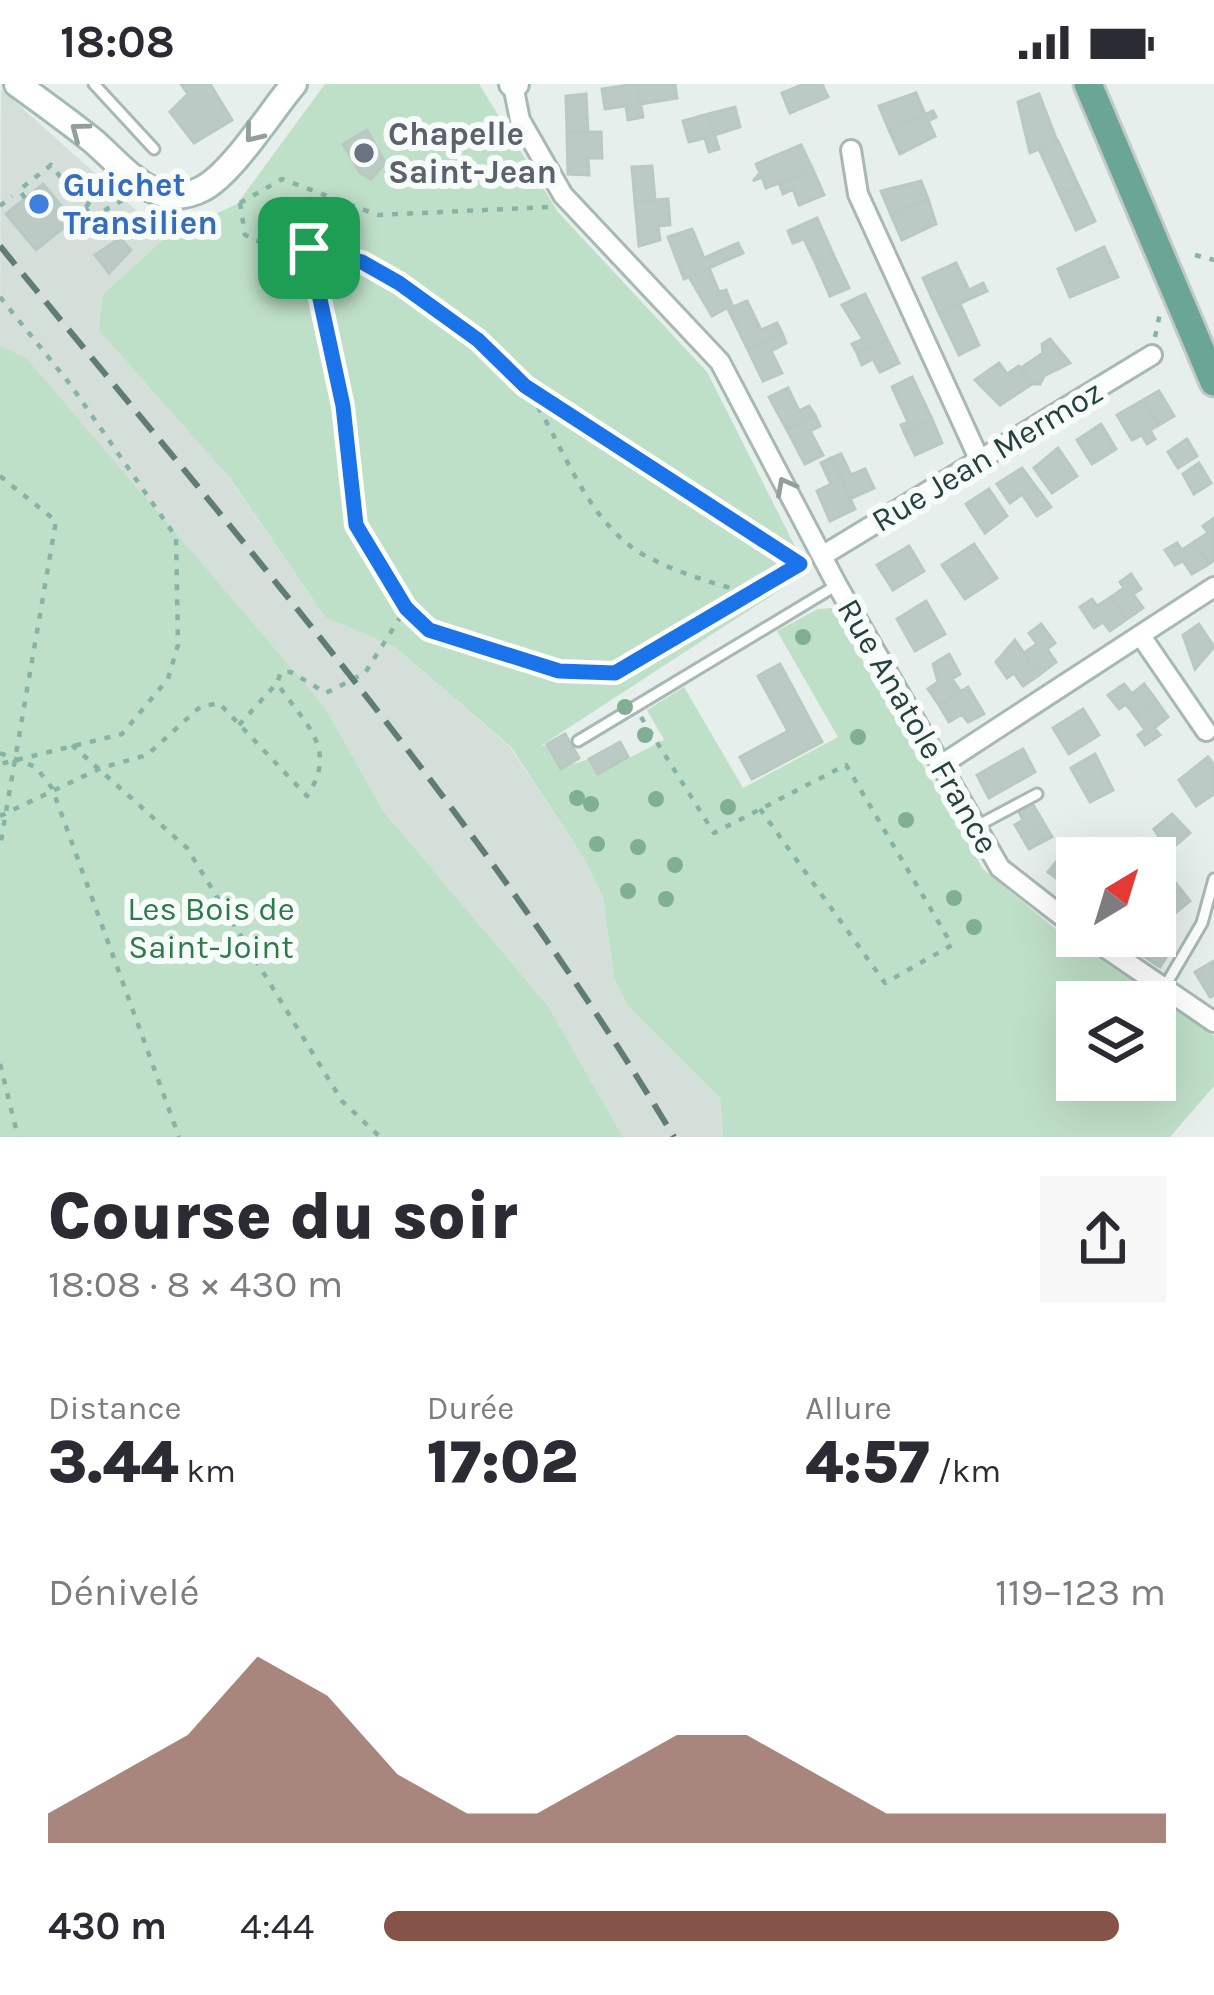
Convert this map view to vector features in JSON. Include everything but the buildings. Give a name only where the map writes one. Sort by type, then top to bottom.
[{"type":"main road","points":[[1088,84],[1214,382]]},
{"type":"main road","points":[[1124,167],[1214,342]]},
{"type":"street","points":[[21,85],[95,143],[133,181],[172,195],[201,190],[219,176],[294,84]]},
{"type":"street","name":"Rue Anatole France","points":[[514,84],[520,119],[563,195],[720,362],[837,585],[1000,868],[1056,912]]},
{"type":"street","points":[[851,150],[858,194],[980,461]]},
{"type":"street","name":"Rue Jean Mermoz","points":[[822,556],[1151,355]]},
{"type":"street","points":[[941,765],[1143,639],[1214,587]]},
{"type":"street","points":[[1143,639],[1206,731]]},
{"type":"street","points":[[1119,957],[1154,981]]},
{"type":"street","points":[[1176,996],[1214,1022]]},
{"type":"lane","points":[[94,84],[154,149]]},
{"type":"lane","points":[[578,741],[837,585]]},
{"type":"lane","points":[[975,827],[1037,794]]},
{"type":"lane","points":[[1168,981],[1202,922],[1214,879]]},
{"type":"path","points":[[26,198],[19,190],[51,165],[91,215]]},
{"type":"path","points":[[86,208],[107,178]]},
{"type":"path","points":[[240,203],[282,178],[378,215],[550,207]]},
{"type":"path","points":[[223,197],[240,203]]},
{"type":"path","points":[[78,225],[128,198]]},
{"type":"path","points":[[240,203],[244,235],[269,246],[309,248],[362,262],[399,283],[478,340],[525,386],[800,564]]},
{"type":"path","points":[[309,248],[343,406],[356,525],[406,608],[429,630],[559,671],[615,673],[800,564],[822,556]]},
{"type":"path","points":[[1195,255],[1214,260]]},
{"type":"path","points":[[0,298],[67,375],[176,537],[178,552],[178,645],[168,679],[122,734],[0,764]]},
{"type":"path","points":[[525,386],[594,508],[640,553],[754,595]]},
{"type":"path","points":[[0,476],[56,521],[0,847]]},
{"type":"path","points":[[239,725],[278,682],[281,672],[291,672],[326,693],[365,673],[406,608]]},
{"type":"path","points":[[0,816],[101,767],[147,755],[200,707],[219,704],[307,796],[323,772],[321,751],[278,682]]},
{"type":"path","points":[[635,707],[714,833],[760,809],[846,765],[952,945],[885,983],[760,809]]},
{"type":"path","points":[[72,745],[188,848],[342,1101],[380,1137]]},
{"type":"path","points":[[0,753],[36,767],[52,788],[179,1137]]},
{"type":"path","points":[[0,1064],[17,1137]]},
{"type":"shaded area","points":[[1,89],[166,237],[103,294],[325,617],[395,647],[510,747],[585,860],[603,898],[614,978],[628,1006],[720,1098],[723,1137],[623,1137],[548,1006],[384,812],[324,706],[26,359],[0,346]]},
{"type":"green space","points":[[325,84],[479,84],[558,212],[707,372],[808,572],[539,747],[547,744],[561,768],[589,759],[598,774],[664,740],[647,710],[684,687],[743,788],[838,737],[777,631],[818,609],[832,608],[983,869],[1056,929],[1056,957],[1097,957],[1132,981],[1056,981],[1056,1101],[1176,1101],[1176,1010],[1214,1036],[1214,1086],[1170,1137],[723,1137],[720,1098],[628,1006],[614,978],[603,898],[585,860],[511,747],[395,647],[325,617],[230,478],[99,330],[103,294],[166,237],[237,204]]},
{"type":"green space","name":"Les Bois de Saint-Joint","points":[[0,346],[26,358],[324,706],[384,812],[548,1006],[623,1137],[0,1137]]},
{"type":"railway","points":[[0,246],[266,570],[438,790],[599,1018],[674,1137]]},
{"type":"place","name":"Chapelle Saint-Jean","points":[[364,153]]},
{"type":"place","name":"Guichet Transilien","points":[[39,204]]},
{"type":"route","points":[[309,248],[362,262],[399,283],[478,340],[525,386],[800,564],[615,673],[559,671],[429,630],[406,608],[356,525],[343,406],[320,275],[309,248]]}]
